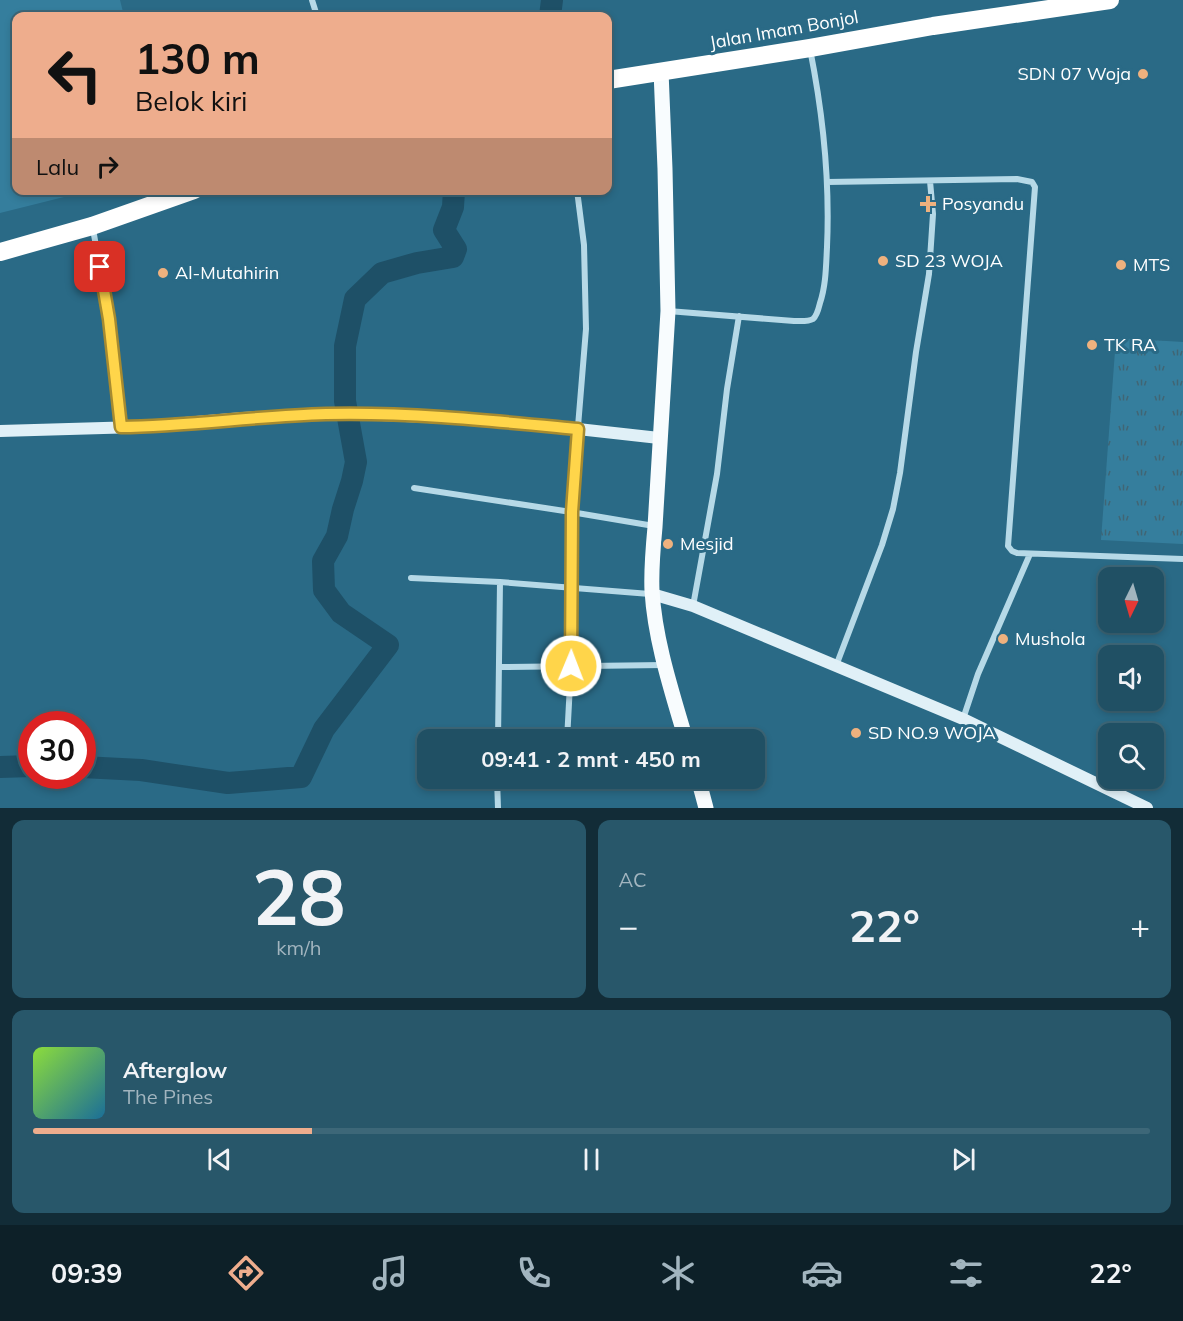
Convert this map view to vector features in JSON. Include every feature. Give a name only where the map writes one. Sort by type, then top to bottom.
[{"type":"highway","name":"Jalan Imam Bonjol","points":[[612,79],[933,26],[1110,0]]},
{"type":"highway","points":[[0,252],[92,226],[180,195]]},
{"type":"main road","points":[[660,71],[668,311],[651,562],[652,594],[664,665],[683,729]]},
{"type":"main road","points":[[0,431],[359,414],[474,419],[659,438]]},
{"type":"main road","points":[[652,594],[693,606],[963,719],[1147,808]]},
{"type":"main road","points":[[701,789],[706,808]]},
{"type":"street","points":[[668,311],[794,321],[809,321],[814,317],[822,298],[828,231],[827,182],[821,115],[810,48]]},
{"type":"street","points":[[827,182],[1017,179],[1032,182],[1035,187],[1007,544],[1012,551],[1017,553],[1183,560]]},
{"type":"street","points":[[836,666],[882,545],[893,509],[929,274],[933,214],[930,181]]},
{"type":"street","points":[[568,729],[571,666],[572,512],[586,329],[584,244],[578,195]]},
{"type":"street","points":[[92,226],[109,319],[121,427]]},
{"type":"street","points":[[693,606],[717,474],[727,389],[739,316]]},
{"type":"street","points":[[414,488],[655,527]]},
{"type":"street","points":[[963,719],[978,674],[1030,554]]},
{"type":"street","points":[[411,578],[500,582],[652,594]]},
{"type":"street","points":[[498,729],[500,582]]},
{"type":"street","points":[[500,667],[664,665]]},
{"type":"street","points":[[497,789],[498,808]]},
{"type":"green space","points":[[0,0],[120,0],[123,12],[12,12],[12,195],[72,195],[0,213]]},
{"type":"green space","points":[[1116,338],[1183,342],[1183,544],[1101,540]]},
{"type":"waterway","points":[[550,12],[552,0]]},
{"type":"waterway","points":[[96,768],[141,770],[228,783],[301,777],[324,729],[388,645],[341,613],[324,590],[323,561],[337,536],[356,462],[345,401],[345,346],[355,299],[382,273],[417,263],[453,257],[456,249],[444,230],[453,207],[454,195]]},
{"type":"waterway","points":[[0,767],[18,766]]},
{"type":"place","name":"SDN 07 Woja","points":[[1143,74]]},
{"type":"place","name":"Posyandu","points":[[928,204]]},
{"type":"place","name":"SD 23 WOJA","points":[[883,261]]},
{"type":"place","name":"MTS","points":[[1121,265]]},
{"type":"place","name":"Al-Mutahirin","points":[[163,273]]},
{"type":"place","name":"TK RA","points":[[1092,345]]},
{"type":"place","name":"Mesjid","points":[[668,544]]},
{"type":"place","name":"Mushola","points":[[1003,639]]},
{"type":"place","name":"SD NO.9 WOJA","points":[[856,733]]},
{"type":"route","points":[[100,267],[109,319],[121,427],[243,418],[359,414],[474,419],[578,429],[572,512],[571,666]]}]
